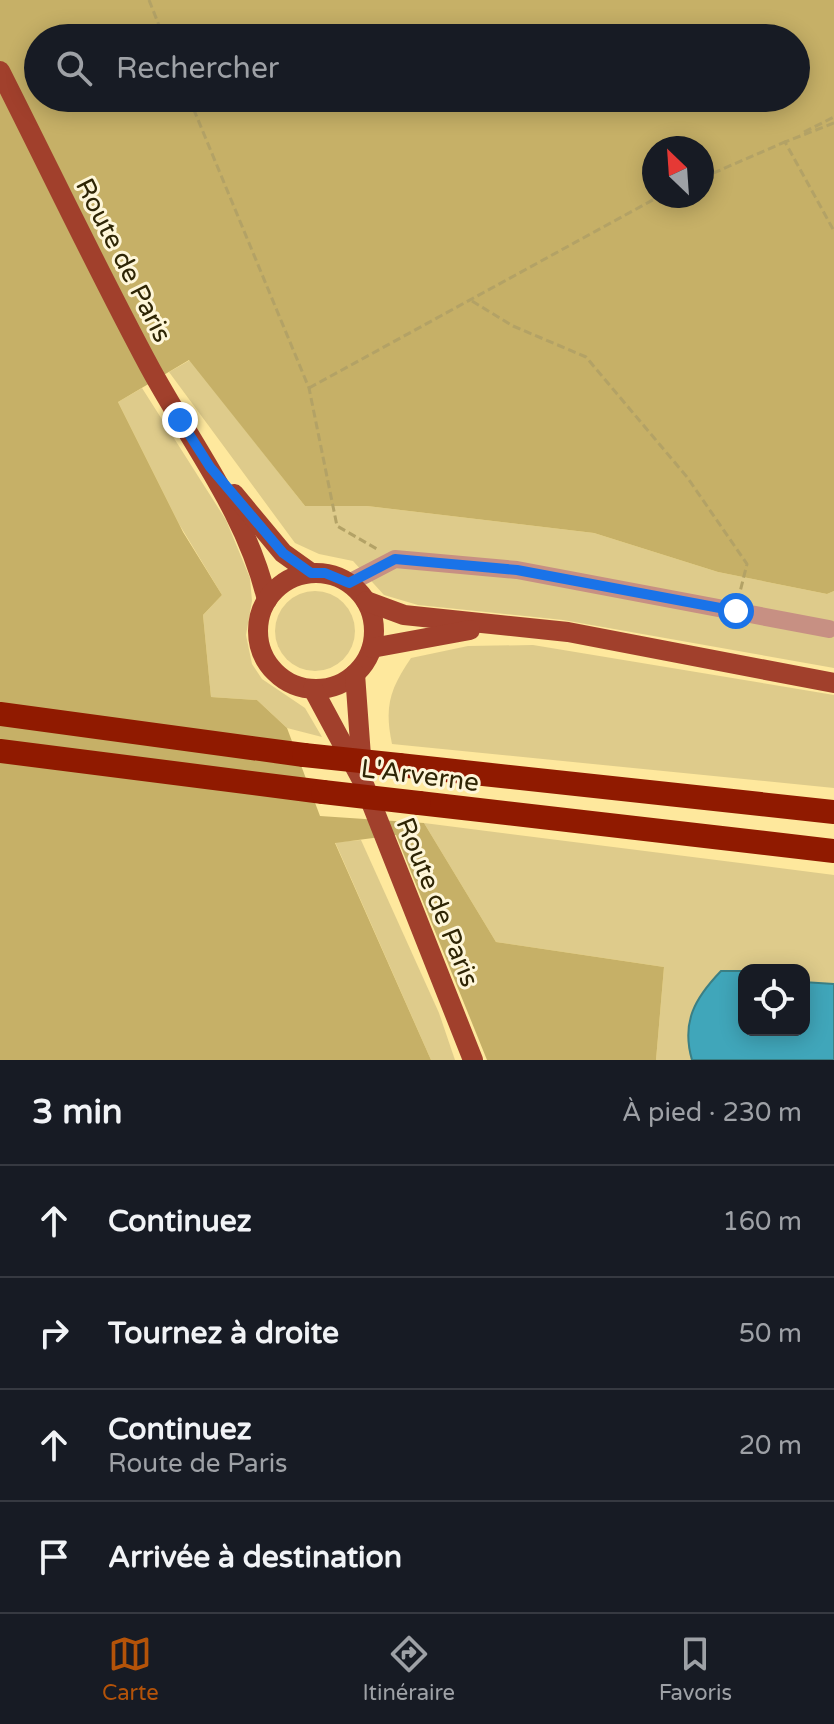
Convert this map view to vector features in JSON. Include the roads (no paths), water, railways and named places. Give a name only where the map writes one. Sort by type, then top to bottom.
[{"type":"highway","name":"L'Arverne","points":[[0,714],[304,755],[834,812]]},
{"type":"highway","name":"L'Arverne","points":[[0,751],[834,851]]},
{"type":"main road","name":"Route de Paris","points":[[0,71],[150,368],[210,467]]},
{"type":"main road","points":[[210,467],[283,553],[311,573]]},
{"type":"main road","points":[[210,467],[254,552],[267,600],[258,634],[264,657],[290,682],[313,689],[335,686],[355,674],[372,648],[375,628],[366,601],[349,583],[325,573],[311,573],[286,581],[267,600]]},
{"type":"main road","points":[[366,601],[404,615],[568,632],[834,683]]},
{"type":"main road","points":[[372,648],[506,625]]},
{"type":"main road","points":[[355,674],[363,782]]},
{"type":"main road","points":[[313,689],[363,782]]},
{"type":"main road","name":"Route de Paris","points":[[363,782],[470,1054]]},
{"type":"lane","points":[[349,583],[395,559],[517,570],[829,629]]},
{"type":"water","points":[[721,971],[738,971],[738,1036],[810,1036],[810,982],[834,984],[834,1060],[692,1060],[689,1022],[704,991]]}]
